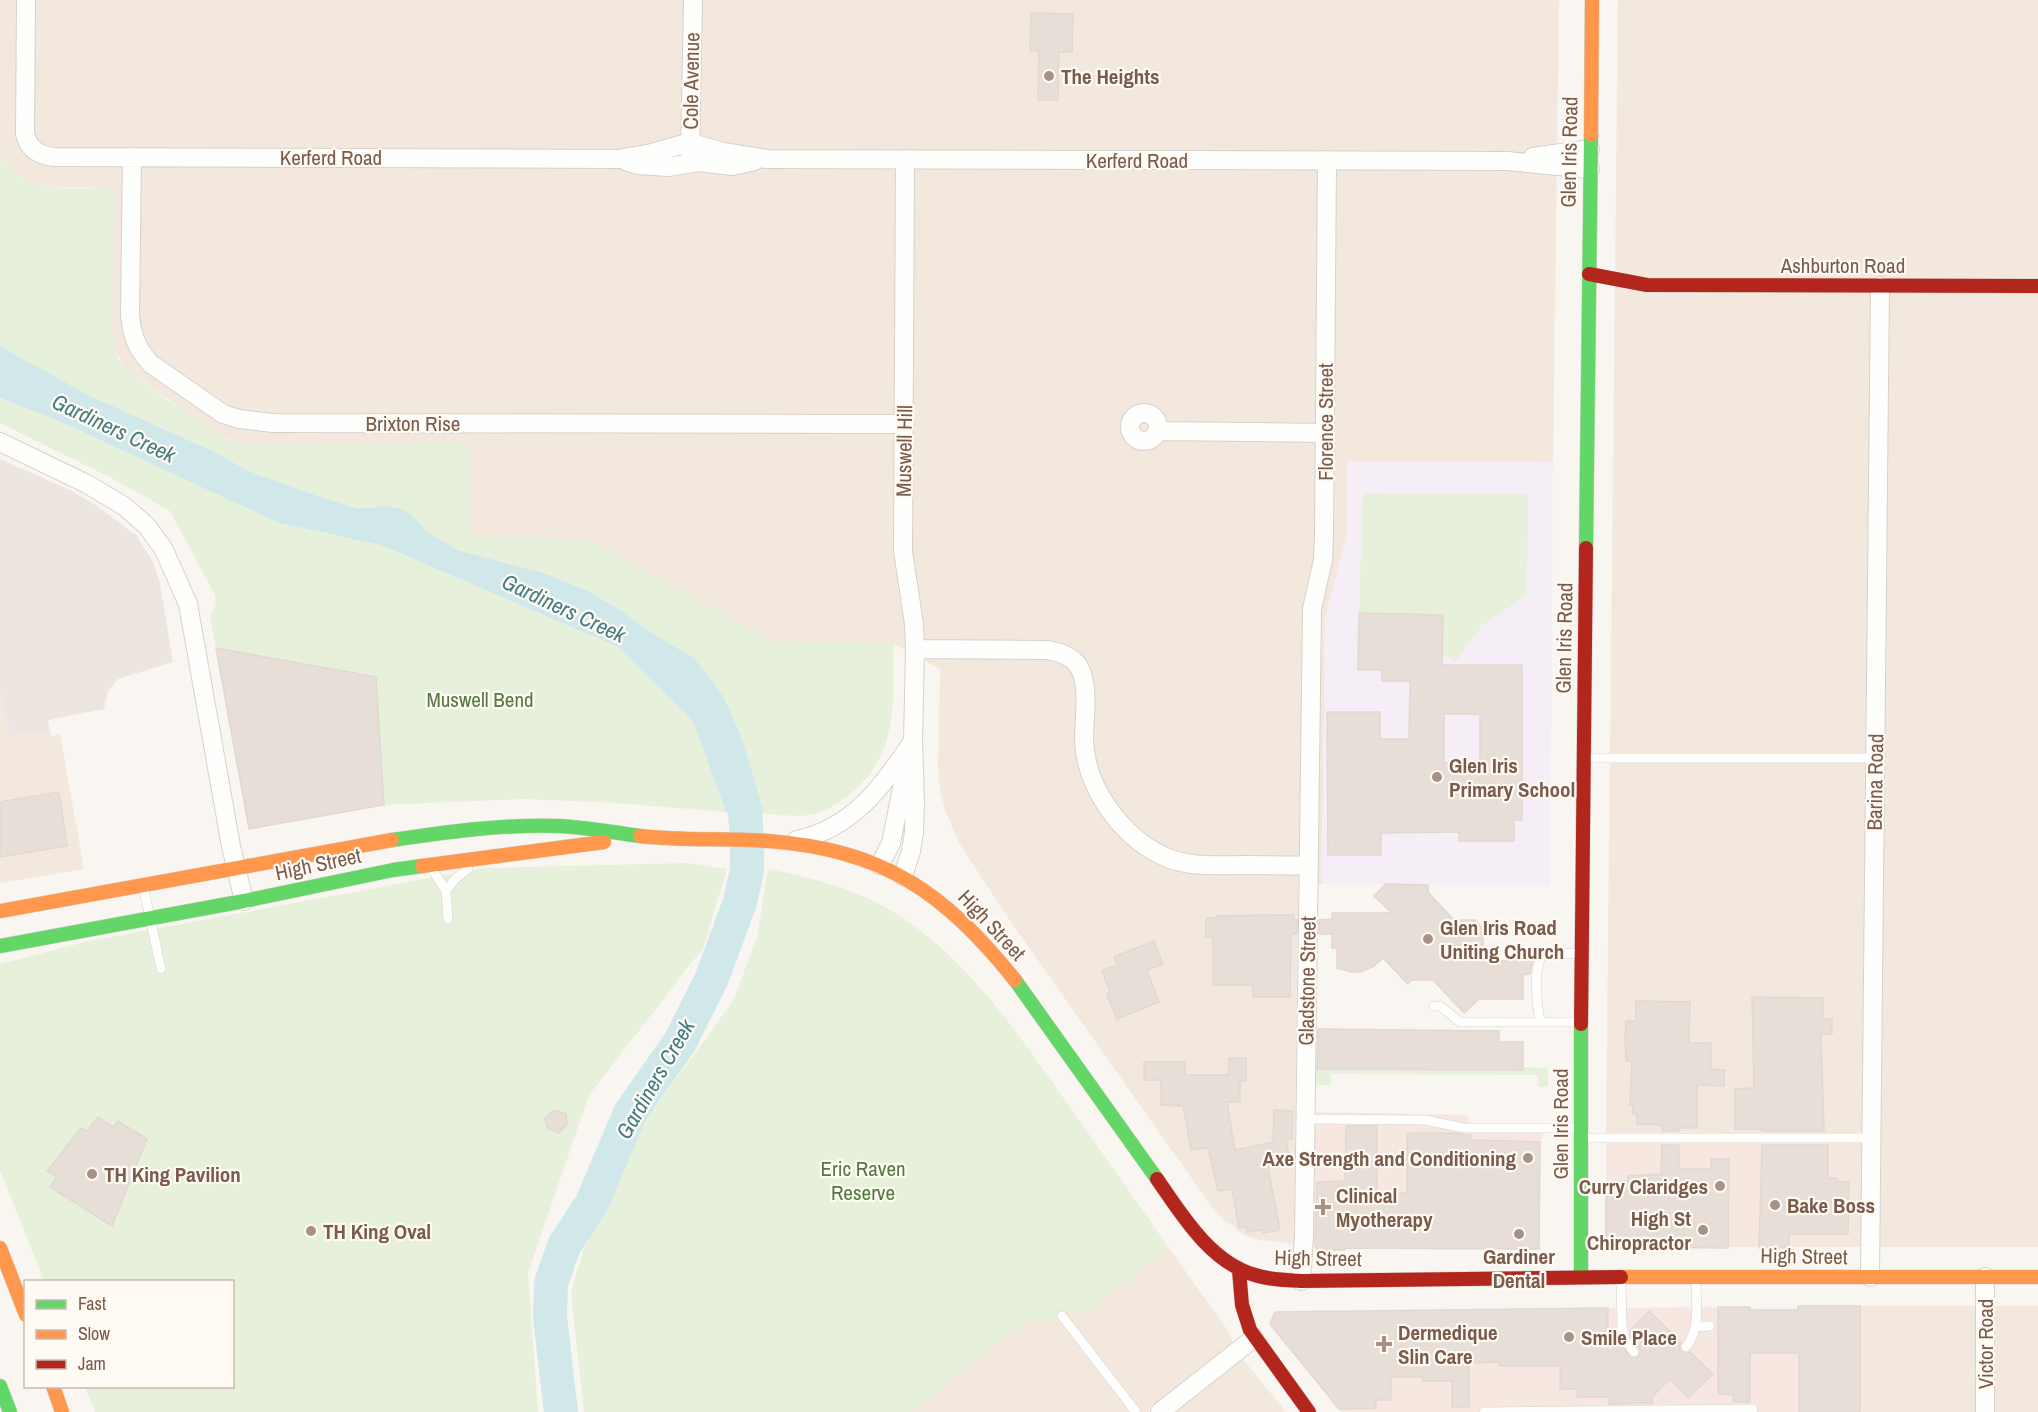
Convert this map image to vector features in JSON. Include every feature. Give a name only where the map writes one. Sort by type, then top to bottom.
[{"type":"main road","name":"Glen Iris Road","points":[[1581,1277],[1580,1133],[1584,758],[1600,293],[1589,274],[1592,0]]},
{"type":"main road","name":"Ashburton Road","points":[[1589,274],[1647,285]]},
{"type":"main road","name":"Ashburton Road","points":[[1600,293],[1647,285],[2038,286]]},
{"type":"main road","name":"High Street","points":[[0,911],[396,838],[471,829],[519,826],[577,827],[646,837],[779,842],[834,849],[880,865],[903,876],[955,913],[991,949],[1039,1012],[1195,1231],[1220,1257],[1239,1270],[1263,1278],[1301,1281],[1696,1276],[2038,1277]]},
{"type":"main road","name":"High Street","points":[[0,946],[429,864],[646,837]]},
{"type":"main road","points":[[0,1248],[24,1310]]},
{"type":"main road","points":[[1239,1270],[1246,1325],[1309,1412]]},
{"type":"main road","points":[[0,1386],[10,1412]]},
{"type":"main road","points":[[54,1388],[62,1412]]},
{"type":"street","name":"Kerferd Road","points":[[26,0],[25,134],[29,146],[43,155],[54,158],[618,159],[638,165],[668,167],[690,153],[767,159],[1507,160],[1590,169]]},
{"type":"street","name":"Cole Avenue","points":[[690,153],[693,0]]},
{"type":"street","name":"Kerferd Road","points":[[1507,160],[1590,148]]},
{"type":"street","name":"Brixton Rise","points":[[132,157],[130,315],[132,336],[142,355],[152,364],[224,414],[246,421],[273,423],[904,424]]},
{"type":"street","name":"Muswell Hill","points":[[903,876],[914,832],[915,649],[914,624],[903,551],[905,159]]},
{"type":"street","name":"Florence Street","points":[[1311,682],[1312,609],[1323,560],[1324,537],[1327,160]]},
{"type":"street","name":"Barina Road","points":[[1870,1277],[1880,286]]},
{"type":"street","points":[[1158,431],[1326,433]]},
{"type":"street","points":[[0,442],[87,484],[124,506],[147,526],[164,550],[188,604],[235,868],[244,901]]},
{"type":"street","points":[[915,649],[1047,650],[1064,654],[1077,665],[1082,677],[1084,741],[1093,779],[1110,809],[1133,836],[1163,856],[1195,865],[1309,865]]},
{"type":"street","name":"Gladstone Street","points":[[1301,1281],[1306,1119],[1311,682]]},
{"type":"street","name":"Muswell Hill","points":[[880,865],[891,843],[913,741]]},
{"type":"street","points":[[779,842],[806,838],[823,831],[862,806],[880,789],[913,741]]},
{"type":"street","name":"Victor Road","points":[[1984,1412],[1985,1277]]},
{"type":"street","points":[[1160,1412],[1254,1338]]},
{"type":"lane","points":[[1584,758],[1875,758]]},
{"type":"lane","points":[[446,891],[455,879],[484,857]]},
{"type":"lane","points":[[429,864],[446,891],[448,919]]},
{"type":"lane","points":[[143,886],[161,969]]},
{"type":"lane","points":[[1540,1021],[1537,1004],[1538,964],[1541,957],[1546,954],[1583,953]]},
{"type":"lane","points":[[1434,1006],[1440,1006],[1460,1022],[1582,1022]]},
{"type":"lane","points":[[1306,1119],[1425,1120],[1464,1128],[1580,1133],[1872,1138]]},
{"type":"lane","points":[[1686,1347],[1696,1327],[1696,1276]]},
{"type":"lane","points":[[1621,1277],[1622,1326],[1625,1340],[1634,1352]]},
{"type":"lane","points":[[1062,1316],[1136,1412]]},
{"type":"lane","points":[[1696,1327],[1710,1326]]},
{"type":"lane","points":[[1485,1412],[1753,1409]]},
{"type":"shaded area","points":[[0,0],[1559,0],[1553,462],[1347,461],[1347,535],[1325,618],[1322,884],[1298,884],[1294,1244],[1259,1240],[1244,1235],[1223,1219],[1211,1206],[1009,919],[959,843],[940,791],[938,766],[940,669],[893,643],[773,642],[589,540],[469,535],[470,444],[236,443],[214,433],[124,367],[115,349],[112,334],[113,188],[54,187],[32,183],[11,170],[0,153]]},
{"type":"shaded area","points":[[1618,0],[2038,0],[2038,1247],[1850,1247],[1850,1134],[1606,1132]]},
{"type":"shaded area","points":[[0,459],[70,490],[97,506],[137,536],[154,564],[160,583],[173,662],[118,679],[108,692],[104,709],[48,720],[50,731],[10,736],[0,689]]},
{"type":"shaded area","name":"Glen Iris Primary School","points":[[1347,461],[1553,462],[1550,885],[1322,884],[1325,618],[1347,535]]},
{"type":"shaded area","points":[[0,689],[10,736],[50,731],[51,736],[60,734],[84,869],[0,883]]},
{"type":"shaded area","points":[[1314,1112],[1468,1115],[1469,1123],[1547,1124],[1540,1142],[1539,1249],[1345,1248],[1317,1250],[1313,1243]]},
{"type":"shaded area","points":[[1606,1132],[1851,1134],[1850,1247],[1614,1247],[1606,1240]]},
{"type":"shaded area","points":[[1169,1248],[1228,1331],[1238,1353],[1286,1412],[911,1412],[1024,1321],[1051,1322],[1067,1313],[1086,1312]]},
{"type":"shaded area","points":[[1798,1306],[1860,1306],[1860,1412],[1342,1412],[1270,1324],[1275,1312],[1702,1307],[1798,1310]]},
{"type":"shaded area","points":[[1860,1306],[2038,1306],[2038,1412],[1860,1412]]},
{"type":"green space","points":[[0,153],[9,167],[21,177],[34,183],[49,187],[113,188],[112,334],[118,359],[124,367],[163,397],[225,439],[236,443],[470,444],[470,535],[589,540],[773,642],[893,643],[893,707],[890,728],[876,765],[863,782],[846,797],[824,811],[798,816],[764,813],[742,738],[723,698],[694,658],[655,635],[622,611],[590,592],[550,575],[457,551],[427,532],[414,517],[385,506],[358,509],[246,470],[217,453],[88,395],[0,346]]},
{"type":"green space","name":"Muswell Bend","points":[[0,398],[59,421],[279,523],[381,545],[618,647],[693,721],[726,812],[617,803],[524,799],[384,805],[376,677],[216,648],[210,617],[216,604],[215,595],[170,511],[117,481],[0,423]]},
{"type":"green space","points":[[1363,493],[1528,494],[1527,595],[1482,625],[1456,662],[1442,654],[1443,615],[1359,613]]},
{"type":"green space","points":[[687,863],[727,869],[703,948],[589,1095],[528,1273],[538,1412],[95,1412],[85,1388],[234,1388],[234,1280],[44,1280],[0,1170],[0,964],[89,941],[484,868]]},
{"type":"green space","name":"Eric Raven Reserve","points":[[768,869],[826,883],[854,892],[881,905],[910,923],[962,968],[1008,1021],[1169,1248],[1086,1312],[1067,1313],[1051,1322],[1024,1321],[911,1412],[584,1412],[571,1293],[583,1251],[643,1124],[733,1001],[757,938]]},
{"type":"green space","points":[[1523,1067],[1548,1068],[1548,1087],[1538,1086],[1538,1075],[1331,1074],[1331,1085],[1314,1085],[1314,1069],[1522,1070]]},
{"type":"water","points":[[0,346],[88,395],[217,453],[246,470],[358,509],[385,506],[404,510],[414,517],[427,532],[457,550],[550,575],[590,592],[622,611],[655,635],[694,658],[724,698],[742,738],[764,813],[726,812],[693,721],[618,647],[381,545],[279,523],[59,421],[0,398]]},
{"type":"building","name":"The Heights","points":[[1031,13],[1073,14],[1072,52],[1059,52],[1058,100],[1038,100],[1039,51],[1030,51]]},
{"type":"building","points":[[1359,613],[1443,615],[1442,665],[1522,665],[1522,820],[1514,820],[1514,841],[1459,841],[1459,832],[1381,833],[1381,855],[1328,855],[1327,712],[1380,712],[1380,739],[1409,739],[1410,681],[1382,681],[1382,670],[1358,670]],"holes":[[[1444,714],[1480,714],[1480,763],[1444,763]]]},
{"type":"building","points":[[216,648],[376,677],[384,805],[249,829]]},
{"type":"building","points":[[59,792],[67,846],[0,857],[0,802]]},
{"type":"building","name":"Glen Iris Road Uniting Church","points":[[1386,884],[1428,885],[1428,892],[1454,920],[1475,920],[1483,929],[1483,946],[1498,961],[1533,959],[1530,974],[1523,975],[1523,999],[1479,999],[1464,1013],[1433,980],[1411,980],[1408,984],[1383,958],[1374,966],[1360,972],[1337,968],[1337,948],[1332,948],[1332,934],[1319,934],[1319,920],[1332,919],[1332,913],[1392,913],[1374,896]]},
{"type":"building","points":[[1294,915],[1294,920],[1297,920],[1297,933],[1291,935],[1290,997],[1253,997],[1253,985],[1213,985],[1213,937],[1206,937],[1206,918]]},
{"type":"building","points":[[1154,941],[1163,964],[1147,970],[1159,1002],[1117,1019],[1107,994],[1110,992],[1102,971],[1117,965],[1114,957]]},
{"type":"building","points":[[1752,997],[1823,998],[1823,1019],[1832,1019],[1832,1034],[1821,1034],[1824,1131],[1735,1129],[1735,1089],[1754,1088]]},
{"type":"building","points":[[1636,1001],[1690,1002],[1689,1043],[1711,1043],[1711,1069],[1724,1070],[1724,1086],[1697,1085],[1697,1128],[1662,1131],[1662,1125],[1637,1124],[1637,1114],[1633,1114],[1633,1105],[1630,1105],[1632,1061],[1626,1061],[1625,1037],[1626,1021],[1636,1021]]},
{"type":"building","points":[[1318,1029],[1499,1031],[1499,1042],[1523,1042],[1523,1070],[1317,1069]]},
{"type":"building","points":[[1229,1058],[1246,1058],[1246,1081],[1240,1081],[1240,1102],[1227,1102],[1235,1150],[1273,1142],[1274,1110],[1293,1111],[1292,1139],[1286,1140],[1290,1162],[1268,1167],[1280,1230],[1263,1233],[1262,1230],[1247,1232],[1246,1227],[1239,1228],[1232,1189],[1218,1191],[1208,1148],[1191,1150],[1183,1106],[1161,1105],[1161,1080],[1144,1080],[1144,1062],[1185,1062],[1185,1075],[1228,1075]]},
{"type":"building","points":[[554,1110],[566,1114],[567,1125],[558,1133],[547,1128],[545,1118]]},
{"type":"building","name":"TH King Pavilion","points":[[98,1117],[113,1127],[118,1121],[147,1139],[112,1226],[50,1187],[57,1177],[47,1171],[81,1128],[87,1131]]},
{"type":"building","points":[[1346,1126],[1377,1126],[1377,1193],[1407,1193],[1407,1134],[1453,1133],[1471,1135],[1471,1140],[1540,1142],[1539,1249],[1345,1248],[1345,1250],[1317,1250],[1315,1246],[1317,1182],[1345,1181]]},
{"type":"building","points":[[1662,1145],[1679,1145],[1679,1169],[1711,1169],[1711,1159],[1729,1159],[1728,1248],[1614,1247],[1606,1240],[1606,1195],[1617,1195],[1617,1181],[1628,1181],[1628,1176],[1661,1174]]},
{"type":"building","points":[[1762,1145],[1828,1145],[1828,1178],[1849,1182],[1848,1234],[1789,1234],[1789,1248],[1759,1248]]},
{"type":"building","points":[[1798,1306],[1860,1306],[1860,1412],[1799,1412],[1799,1353],[1750,1353],[1750,1402],[1733,1402],[1733,1395],[1718,1394],[1718,1307],[1798,1310]]},
{"type":"building","points":[[1608,1308],[1608,1353],[1619,1342],[1631,1358],[1638,1357],[1641,1351],[1631,1337],[1630,1331],[1649,1311],[1681,1342],[1679,1347],[1682,1352],[1686,1354],[1690,1352],[1713,1374],[1688,1398],[1670,1379],[1652,1397],[1652,1403],[1609,1404],[1609,1397],[1577,1397],[1577,1389],[1560,1389],[1560,1366],[1499,1366],[1499,1362],[1469,1363],[1469,1407],[1452,1407],[1452,1381],[1423,1381],[1423,1377],[1391,1377],[1391,1400],[1376,1400],[1376,1408],[1339,1409],[1270,1324],[1275,1312]]},
{"type":"waterway","name":"Gardiners Creek","points":[[561,1412],[550,1317],[551,1283],[564,1246],[592,1203],[630,1113],[680,1042],[712,978],[740,902],[747,870],[747,838],[745,813],[730,769]]},
{"type":"traffic: fast","points":[[1586,548],[1591,135]]},
{"type":"traffic: fast","points":[[392,840],[517,826],[578,827],[640,836]]},
{"type":"traffic: fast","points":[[0,946],[422,866]]},
{"type":"traffic: fast","points":[[1015,980],[1157,1179]]},
{"type":"traffic: fast","points":[[1581,1024],[1581,1277]]},
{"type":"traffic: fast","points":[[0,1386],[10,1412]]},
{"type":"traffic: slow","points":[[1591,135],[1592,0]]},
{"type":"traffic: slow","points":[[640,836],[768,841],[809,846],[845,854],[878,865],[908,880],[936,899],[963,922],[1015,980]]},
{"type":"traffic: slow","points":[[0,911],[392,840]]},
{"type":"traffic: slow","points":[[422,866],[604,842]]},
{"type":"traffic: slow","points":[[0,1248],[24,1310]]},
{"type":"traffic: slow","points":[[1621,1277],[2038,1277]]},
{"type":"traffic: slow","points":[[54,1388],[62,1412]]},
{"type":"traffic: jam","points":[[1589,274],[1647,285],[2038,286]]},
{"type":"traffic: jam","points":[[1581,1024],[1586,548]]},
{"type":"traffic: jam","points":[[1157,1179],[1187,1222],[1224,1260],[1239,1269],[1266,1278],[1301,1281],[1621,1277]]},
{"type":"traffic: jam","points":[[1239,1270],[1242,1305],[1250,1330],[1309,1412]]},
{"type":"place","name":"The Heights","points":[[1049,76]]},
{"type":"place","name":"Glen Iris Primary School","points":[[1437,777]]},
{"type":"place","name":"Glen Iris Road Uniting Church","points":[[1428,939]]},
{"type":"place","name":"Axe Strength and Conditioning","points":[[1528,1158]]},
{"type":"place","name":"TH King Pavilion","points":[[92,1174]]},
{"type":"place","name":"Curry Claridges","points":[[1720,1186]]},
{"type":"place","name":"Bake Boss","points":[[1775,1205]]},
{"type":"place","name":"Clinical Myotherapy","points":[[1323,1207]]},
{"type":"place","name":"High St Chiropractor","points":[[1703,1230]]},
{"type":"place","name":"TH King Oval","points":[[311,1231]]},
{"type":"place","name":"Gardiner Dental","points":[[1519,1234]]},
{"type":"place","name":"Smile Place","points":[[1569,1337]]},
{"type":"place","name":"Dermedique Slin Care","points":[[1384,1344]]}]
